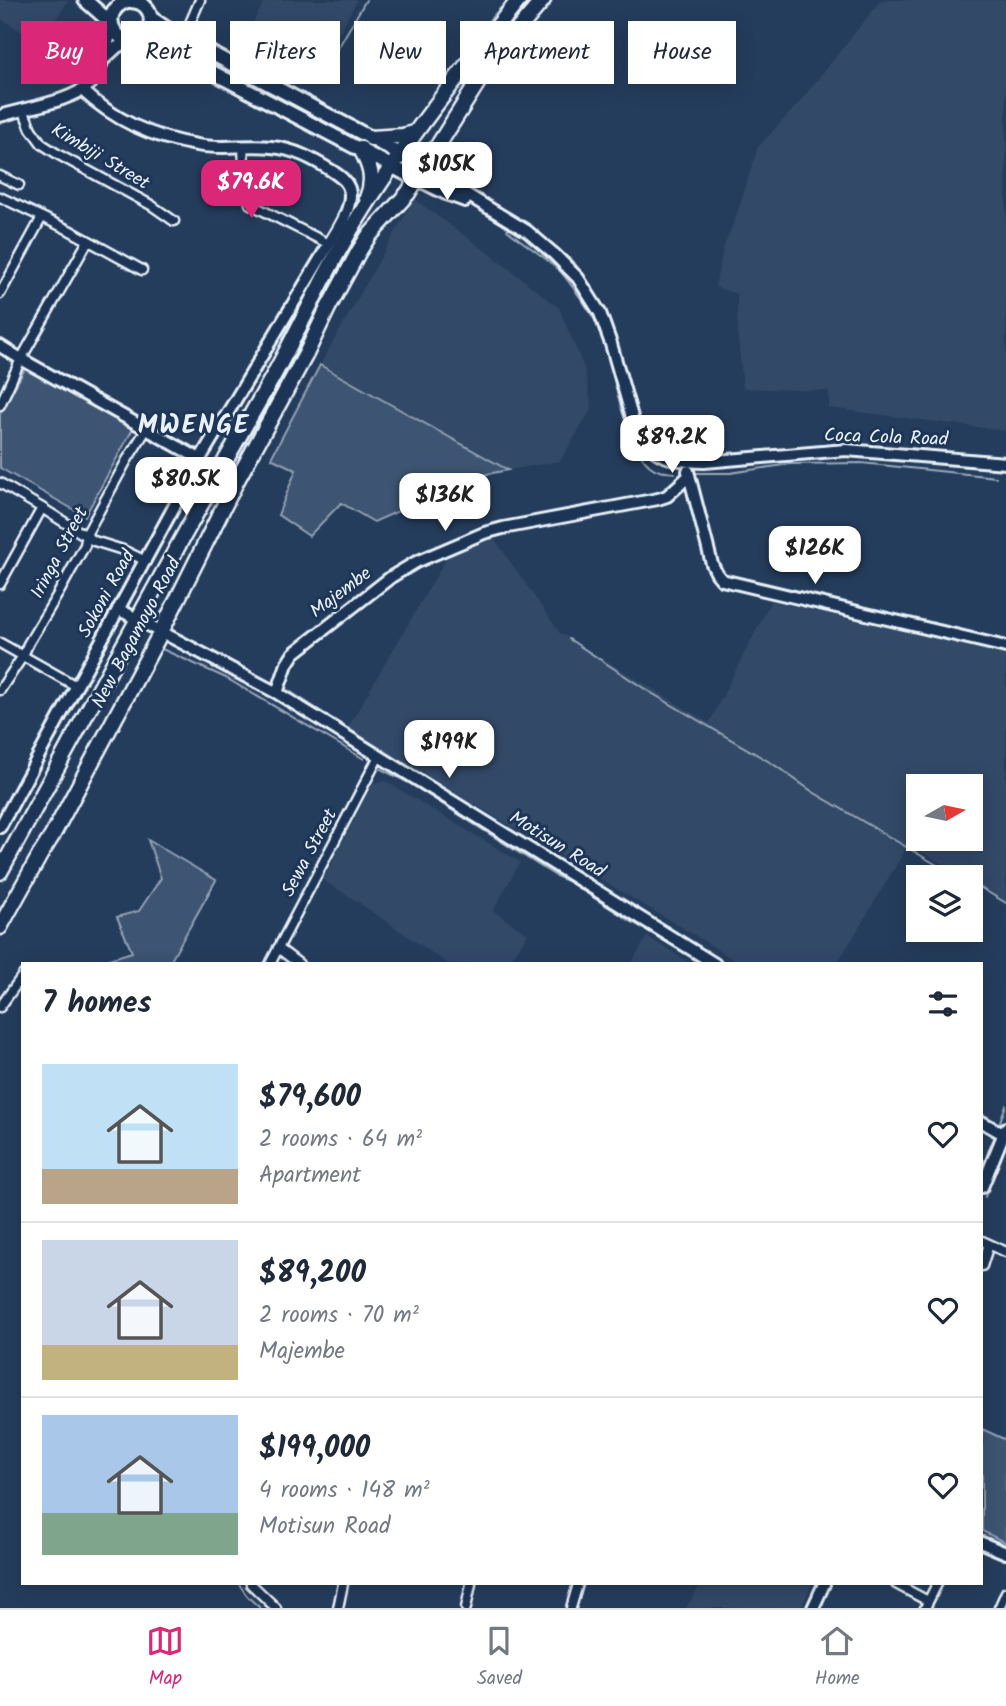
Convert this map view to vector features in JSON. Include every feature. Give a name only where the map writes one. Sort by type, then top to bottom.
[{"type":"highway","points":[[356,221],[414,133],[519,0]]},
{"type":"highway","name":"New Bagamoyo Road","points":[[0,927],[161,632],[236,482],[359,251],[368,237],[408,193],[478,82],[543,0]]},
{"type":"highway","points":[[371,138],[414,133]]},
{"type":"highway","points":[[356,221],[370,191],[372,175],[361,149]]},
{"type":"highway","name":"New Bagamoyo Road","points":[[0,872],[356,221]]},
{"type":"main road","points":[[85,0],[112,25]]},
{"type":"main road","points":[[121,37],[112,25],[111,17],[125,1],[139,2],[149,11],[150,21]]},
{"type":"main road","points":[[151,18],[173,33],[371,138],[396,160]]},
{"type":"main road","points":[[216,74],[361,149],[396,160],[420,173]]},
{"type":"street","points":[[191,21],[200,0]]},
{"type":"street","points":[[107,43],[112,25]]},
{"type":"street","points":[[107,56],[121,45]]},
{"type":"street","points":[[0,116],[63,98],[82,90],[88,84]]},
{"type":"street","points":[[82,90],[126,122],[153,134],[198,145],[243,147],[245,184],[250,204],[329,244]]},
{"type":"street","name":"Kimbiji Street","points":[[23,109],[31,129],[42,144],[151,205],[174,221]]},
{"type":"street","name":"Sokoni Road","points":[[0,827],[4,812],[146,561],[200,458],[344,216],[350,198],[344,179],[312,158],[276,147],[243,147]]},
{"type":"street","name":"Coca Cola Road","points":[[420,173],[446,194],[488,209],[509,220],[533,236],[578,278],[600,313],[639,436],[657,454],[685,461],[737,460],[846,450],[1006,463]]},
{"type":"street","points":[[0,176],[19,185]]},
{"type":"street","points":[[0,197],[142,270]]},
{"type":"street","points":[[0,294],[42,217]]},
{"type":"street","points":[[0,405],[21,359],[88,241]]},
{"type":"street","points":[[0,346],[200,458]]},
{"type":"street","name":"Iringa Street","points":[[0,690],[53,603],[85,545],[86,535],[146,430]]},
{"type":"street","points":[[685,461],[712,564],[722,580],[1006,647]]},
{"type":"street","name":"Majembe","points":[[277,693],[286,664],[294,653],[401,570],[484,533],[532,521],[658,499],[667,496],[689,476]]},
{"type":"street","points":[[0,483],[97,543],[123,550],[146,561]]},
{"type":"street","points":[[0,584],[42,508]]},
{"type":"street","name":"Motisun Road","points":[[118,609],[277,693],[712,962]]},
{"type":"street","points":[[0,643],[76,685]]},
{"type":"street","name":"Sewa Street","points":[[271,962],[379,755]]},
{"type":"street","points":[[278,948],[296,962]]},
{"type":"street","points":[[0,1007],[21,978]]},
{"type":"street","points":[[983,1122],[1004,1131],[983,1184]]},
{"type":"street","points":[[985,1243],[1006,1252]]},
{"type":"street","points":[[983,1543],[1006,1553]]},
{"type":"street","points":[[252,1585],[276,1608]]},
{"type":"street","points":[[338,1608],[343,1585]]},
{"type":"street","points":[[466,1608],[471,1585]]},
{"type":"street","points":[[571,1608],[578,1585]]},
{"type":"street","points":[[813,1608],[824,1585]]},
{"type":"street","points":[[897,1585],[927,1605],[937,1585]]},
{"type":"street","points":[[999,1608],[1006,1592]]},
{"type":"shaded area","points":[[0,0],[68,1],[55,21],[21,21],[21,31],[0,18]]},
{"type":"shaded area","points":[[265,0],[357,0],[340,32],[340,21],[254,21]]},
{"type":"shaded area","points":[[881,0],[1006,0],[1006,431],[829,408],[829,391],[743,388],[737,294],[715,287],[723,249],[758,147],[798,104]]},
{"type":"shaded area","points":[[414,199],[559,308],[584,368],[592,408],[560,461],[508,470],[320,365]]},
{"type":"shaded area","points":[[320,365],[508,470],[477,476],[374,522],[341,503],[309,536],[278,515],[296,470],[271,458]]},
{"type":"shaded area","points":[[26,367],[134,427],[85,516],[0,468],[0,414]]},
{"type":"shaded area","points":[[493,537],[560,633],[709,723],[771,601],[1006,655],[1006,902],[983,888],[983,865],[944,865],[921,851],[984,850],[984,774],[906,774],[906,849],[838,962],[737,962],[347,729],[449,554]]},
{"type":"shaded area","points":[[385,781],[520,862],[493,911],[528,934],[509,962],[445,962],[323,880],[372,785]]},
{"type":"shaded area","points":[[148,840],[216,880],[170,962],[110,962],[109,959],[132,952],[117,917],[139,911],[161,878]]},
{"type":"shaded area","points":[[647,937],[689,962],[632,962]]},
{"type":"shaded area","points":[[983,1429],[1006,1440],[1006,1543],[983,1532]]},
{"type":"shaded area","points":[[700,1585],[812,1585],[801,1608],[686,1608]]},
{"type":"waterway","points":[[340,45],[366,0]]},
{"type":"waterway","points":[[489,21],[508,0]]},
{"type":"waterway","points":[[443,168],[467,182]]},
{"type":"waterway","points":[[507,213],[520,221]]},
{"type":"waterway","points":[[507,230],[558,269],[581,299],[601,333],[624,417],[639,453],[653,468],[675,473]]},
{"type":"waterway","points":[[549,243],[574,262],[583,276]]},
{"type":"waterway","points":[[610,326],[620,358]]},
{"type":"waterway","points":[[886,448],[1006,458]]},
{"type":"waterway","points":[[694,473],[730,473],[790,464],[861,463],[996,477]]},
{"type":"waterway","points":[[569,639],[648,691],[937,865]]},
{"type":"waterway","points":[[162,649],[226,678],[364,759]]},
{"type":"waterway","points":[[288,690],[571,869]]},
{"type":"waterway","points":[[381,769],[409,783],[554,875],[700,962]]},
{"type":"waterway","points":[[594,883],[723,962]]},
{"type":"waterway","points":[[983,889],[1006,903]]},
{"type":"waterway","points":[[998,1127],[1006,1105]]},
{"type":"waterway","points":[[983,1130],[995,1137],[983,1167]]},
{"type":"waterway","points":[[985,1197],[1006,1143]]},
{"type":"waterway","points":[[983,1537],[993,1542]]},
{"type":"waterway","points":[[240,1585],[260,1608]]},
{"type":"district","name":"MWENGE","points":[[194,426]]}]
